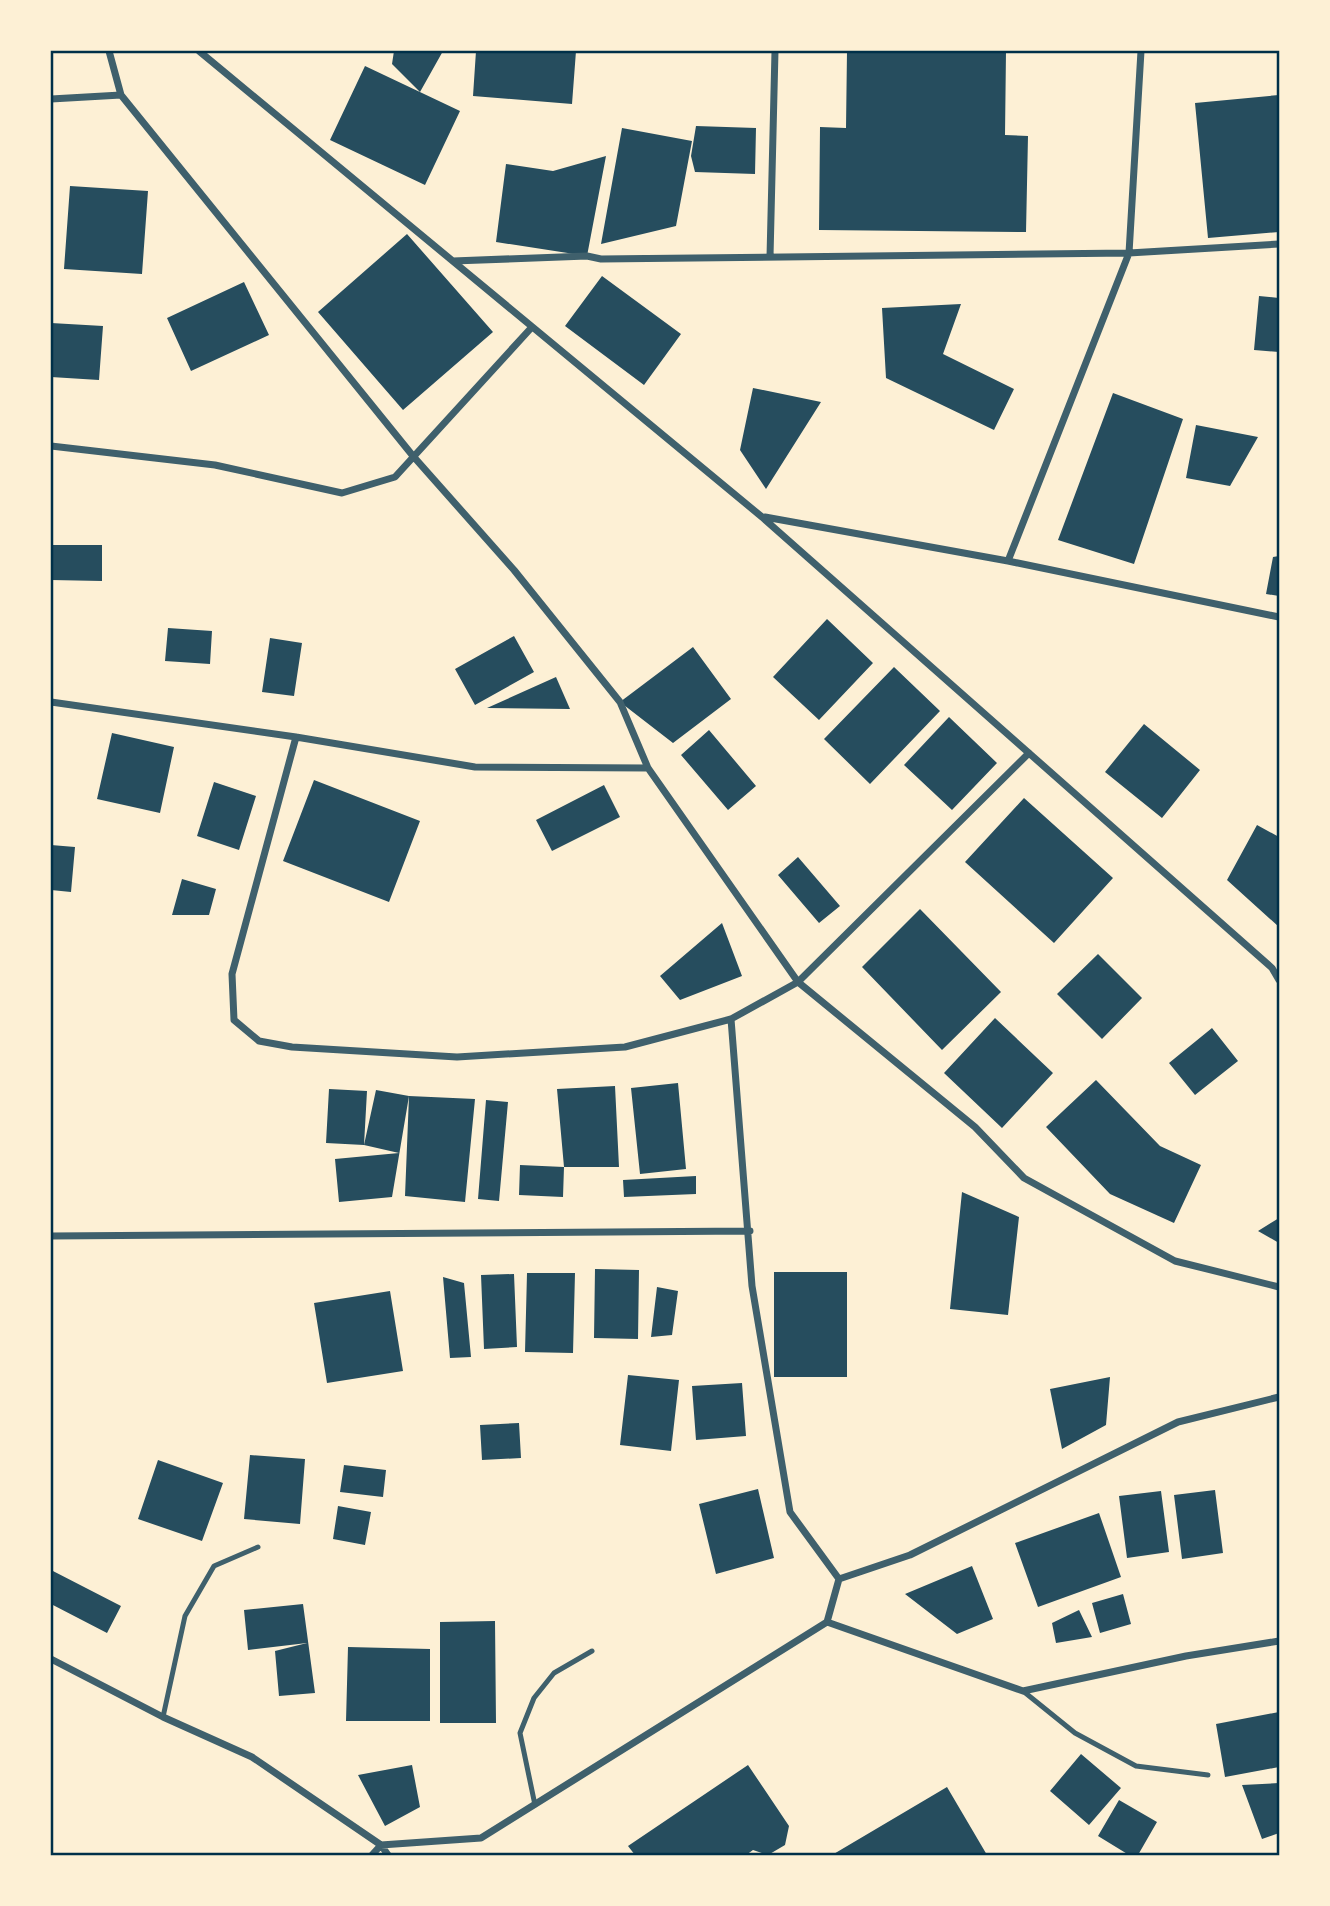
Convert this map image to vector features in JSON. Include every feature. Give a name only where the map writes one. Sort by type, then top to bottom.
[{"type":"street","points":[[109,51],[121,95],[413,456],[514,570],[620,702],[648,768],[798,982],[975,1126],[1024,1178],[1175,1261],[1279,1287]]},
{"type":"street","points":[[199,51],[762,517],[1272,968],[1279,980]]},
{"type":"street","points":[[770,257],[775,51]]},
{"type":"street","points":[[1008,561],[1129,253],[1141,51]]},
{"type":"street","points":[[51,99],[121,95]]},
{"type":"street","points":[[453,261],[587,256],[601,259],[1129,253],[1279,244]]},
{"type":"street","points":[[51,446],[215,465],[342,493],[395,477],[533,327]]},
{"type":"street","points":[[762,517],[1008,561],[1279,617]]},
{"type":"street","points":[[51,702],[296,737],[475,767],[648,768]]},
{"type":"street","points":[[296,737],[232,974],[233,1020],[259,1041],[292,1047],[457,1057],[625,1047],[731,1019],[798,982],[1029,753]]},
{"type":"street","points":[[1272,968],[1279,960]]},
{"type":"street","points":[[731,1019],[750,1231],[752,1286],[790,1512],[839,1579]]},
{"type":"street","points":[[51,1236],[750,1231]]},
{"type":"street","points":[[839,1579],[910,1555],[1178,1422],[1279,1397]]},
{"type":"street","points":[[372,1855],[381,1845],[481,1838],[827,1622],[839,1579]]},
{"type":"street","points":[[827,1622],[1023,1691],[1186,1656],[1279,1641]]},
{"type":"street","points":[[51,1659],[163,1717],[252,1757],[381,1845],[388,1855]]},
{"type":"lane","points":[[163,1717],[185,1616],[214,1566],[258,1548]]},
{"type":"lane","points":[[535,1805],[520,1733],[534,1698],[554,1673],[592,1651]]},
{"type":"lane","points":[[1023,1691],[1075,1733],[1136,1766],[1208,1775]]},
{"type":"building","points":[[394,51],[443,51],[420,92],[392,64]]},
{"type":"building","points":[[476,51],[576,51],[572,104],[473,96]]},
{"type":"building","points":[[847,51],[1006,51],[1005,135],[1028,136],[1026,232],[819,230],[820,127],[846,128]]},
{"type":"building","points":[[365,66],[460,111],[425,185],[330,140]]},
{"type":"building","points":[[1279,95],[1279,232],[1208,238],[1195,103]]},
{"type":"building","points":[[696,126],[756,128],[755,174],[695,172],[691,156]]},
{"type":"building","points":[[622,128],[692,141],[676,226],[601,244]]},
{"type":"building","points":[[606,156],[587,256],[496,242],[506,164],[553,171]]},
{"type":"building","points":[[70,186],[148,191],[142,274],[64,269]]},
{"type":"building","points":[[407,234],[493,332],[403,410],[318,312]]},
{"type":"building","points":[[602,276],[681,334],[644,385],[565,326]]},
{"type":"building","points":[[244,282],[269,335],[191,371],[167,318]]},
{"type":"building","points":[[1259,296],[1279,298],[1279,352],[1254,350]]},
{"type":"building","points":[[961,304],[943,354],[1014,389],[994,430],[886,378],[882,308]]},
{"type":"building","points":[[51,323],[103,326],[99,380],[51,377]]},
{"type":"building","points":[[753,388],[821,402],[766,489],[740,450]]},
{"type":"building","points":[[1113,393],[1183,419],[1134,564],[1058,540]]},
{"type":"building","points":[[1196,425],[1258,437],[1230,486],[1186,478]]},
{"type":"building","points":[[51,545],[102,545],[102,581],[51,580]]},
{"type":"building","points":[[1279,556],[1279,596],[1266,594],[1273,557]]},
{"type":"building","points":[[827,619],[873,663],[819,720],[773,677]]},
{"type":"building","points":[[168,628],[212,631],[210,664],[165,661]]},
{"type":"building","points":[[514,636],[534,672],[475,705],[455,669]]},
{"type":"building","points":[[270,638],[302,643],[294,696],[262,692]]},
{"type":"building","points":[[693,647],[731,699],[673,743],[620,702]]},
{"type":"building","points":[[894,667],[940,711],[870,784],[824,739]]},
{"type":"building","points":[[556,677],[570,709],[487,708]]},
{"type":"building","points":[[949,717],[997,763],[952,810],[904,765]]},
{"type":"building","points":[[1144,724],[1200,770],[1162,818],[1105,772]]},
{"type":"building","points":[[709,730],[756,786],[728,810],[681,755]]},
{"type":"building","points":[[112,733],[174,747],[160,813],[97,799]]},
{"type":"building","points":[[314,780],[420,821],[389,902],[283,861]]},
{"type":"building","points":[[214,782],[256,796],[239,850],[197,836]]},
{"type":"building","points":[[604,785],[620,817],[552,851],[536,820]]},
{"type":"building","points":[[1024,798],[1113,878],[1054,943],[965,862]]},
{"type":"building","points":[[1257,825],[1279,837],[1279,927],[1227,880]]},
{"type":"building","points":[[51,845],[75,847],[71,892],[51,890]]},
{"type":"building","points":[[798,857],[840,906],[819,923],[778,875]]},
{"type":"building","points":[[182,879],[216,889],[209,915],[172,915]]},
{"type":"building","points":[[920,909],[1001,992],[942,1050],[862,967]]},
{"type":"building","points":[[722,923],[742,976],[680,1000],[660,976]]},
{"type":"building","points":[[1098,954],[1142,998],[1102,1039],[1057,994]]},
{"type":"building","points":[[995,1018],[1053,1073],[1002,1128],[944,1073]]},
{"type":"building","points":[[1212,1028],[1238,1061],[1195,1095],[1169,1063]]},
{"type":"building","points":[[1096,1080],[1160,1146],[1201,1165],[1174,1223],[1110,1194],[1046,1127]]},
{"type":"building","points":[[678,1083],[686,1169],[640,1174],[631,1088]]},
{"type":"building","points":[[615,1086],[619,1167],[564,1167],[557,1089]]},
{"type":"building","points":[[329,1089],[367,1091],[364,1145],[326,1143]]},
{"type":"building","points":[[376,1090],[409,1096],[392,1197],[339,1202],[335,1159],[399,1153],[364,1145]]},
{"type":"building","points":[[409,1096],[475,1099],[465,1202],[405,1196]]},
{"type":"building","points":[[486,1100],[508,1102],[499,1201],[478,1199]]},
{"type":"building","points":[[520,1165],[564,1167],[563,1197],[519,1195]]},
{"type":"building","points":[[696,1176],[696,1194],[624,1197],[623,1180]]},
{"type":"building","points":[[962,1192],[1019,1217],[1008,1315],[950,1309]]},
{"type":"building","points":[[1279,1218],[1279,1243],[1258,1231]]},
{"type":"building","points":[[595,1269],[639,1270],[638,1339],[594,1338]]},
{"type":"building","points":[[774,1272],[847,1272],[847,1377],[774,1377]]},
{"type":"building","points":[[527,1273],[575,1273],[573,1353],[525,1352]]},
{"type":"building","points":[[514,1274],[517,1347],[484,1349],[481,1275]]},
{"type":"building","points":[[443,1277],[464,1283],[471,1357],[450,1358]]},
{"type":"building","points":[[657,1287],[678,1291],[672,1335],[651,1337]]},
{"type":"building","points":[[390,1291],[403,1371],[327,1383],[314,1303]]},
{"type":"building","points":[[628,1375],[679,1380],[671,1451],[620,1445]]},
{"type":"building","points":[[1110,1377],[1106,1425],[1062,1449],[1050,1389]]},
{"type":"building","points":[[742,1383],[746,1436],[696,1440],[692,1386]]},
{"type":"building","points":[[519,1423],[521,1458],[482,1460],[480,1425]]},
{"type":"building","points":[[250,1455],[305,1459],[300,1524],[244,1519]]},
{"type":"building","points":[[158,1460],[223,1483],[202,1541],[138,1519]]},
{"type":"building","points":[[344,1465],[386,1470],[383,1497],[340,1492]]},
{"type":"building","points":[[758,1489],[774,1558],[716,1574],[699,1504]]},
{"type":"building","points":[[1215,1490],[1223,1553],[1182,1559],[1174,1495]]},
{"type":"building","points":[[1161,1491],[1169,1552],[1127,1558],[1119,1496]]},
{"type":"building","points":[[338,1506],[371,1512],[365,1545],[333,1539]]},
{"type":"building","points":[[1099,1513],[1121,1577],[1038,1607],[1015,1543]]},
{"type":"building","points":[[972,1566],[993,1619],[957,1634],[905,1594]]},
{"type":"building","points":[[51,1570],[121,1606],[107,1633],[51,1604]]},
{"type":"building","points":[[1123,1594],[1131,1624],[1100,1633],[1092,1603]]},
{"type":"building","points":[[303,1604],[315,1693],[279,1696],[275,1651],[307,1643],[248,1650],[244,1610]]},
{"type":"building","points":[[1079,1610],[1092,1637],[1056,1643],[1052,1623]]},
{"type":"building","points":[[495,1621],[496,1723],[440,1723],[440,1622]]},
{"type":"building","points":[[348,1647],[430,1649],[430,1721],[346,1721]]},
{"type":"building","points":[[1279,1712],[1279,1767],[1225,1777],[1216,1724]]},
{"type":"building","points":[[1081,1754],[1121,1788],[1089,1825],[1050,1791]]},
{"type":"building","points":[[412,1765],[420,1807],[385,1826],[358,1775]]},
{"type":"building","points":[[748,1765],[789,1826],[785,1845],[768,1855],[753,1850],[746,1855],[635,1855],[628,1846]]},
{"type":"building","points":[[1279,1783],[1279,1833],[1262,1839],[1242,1785]]},
{"type":"building","points":[[947,1787],[987,1855],[832,1855]]},
{"type":"building","points":[[1119,1800],[1157,1822],[1138,1855],[1129,1855],[1098,1836]]}]
